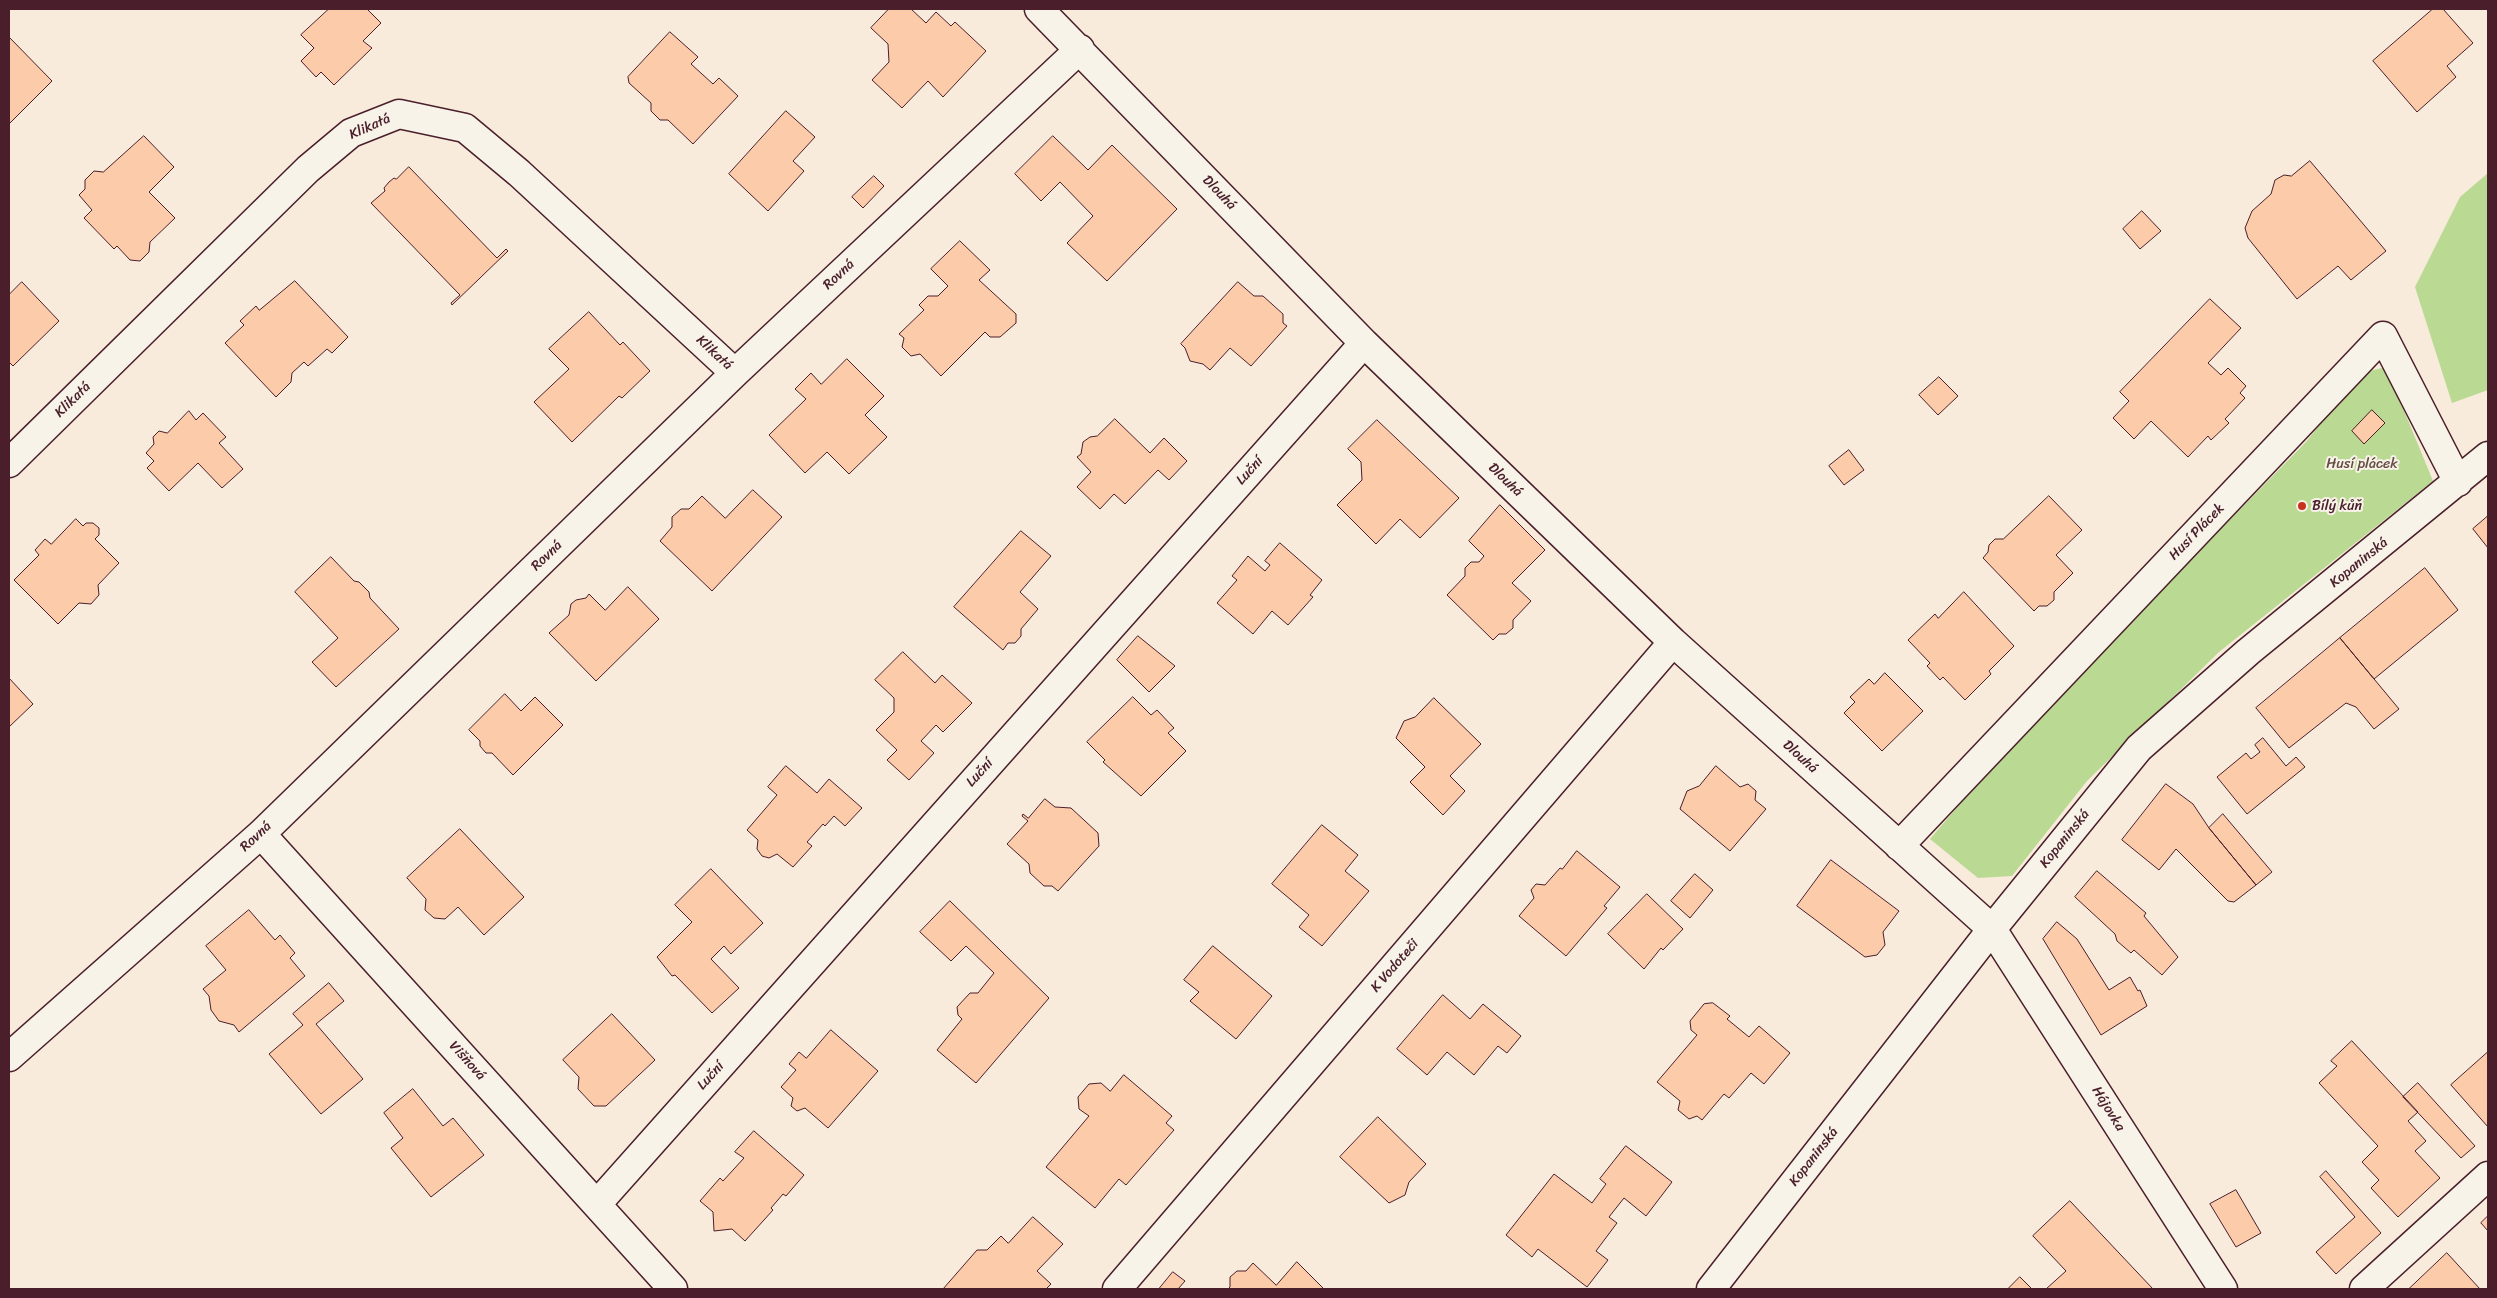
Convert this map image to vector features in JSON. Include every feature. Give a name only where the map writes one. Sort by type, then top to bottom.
[{"type":"street","name":"Dlouhá","points":[[1039,9],[1080,48],[1364,343],[1673,642],[1992,930]]},
{"type":"street","name":"Rovná","points":[[9,1057],[261,834],[735,373],[1080,48]]},
{"type":"street","name":"Klikatá","points":[[9,463],[308,169],[351,133],[399,114],[465,128],[519,173],[735,373]]},
{"type":"street","name":"Husí Plácek","points":[[1898,846],[2383,336],[2458,482]]},
{"type":"street","name":"Luční","points":[[597,1204],[1364,343]]},
{"type":"street","name":"Kopaninská","points":[[1711,1289],[1992,930],[2139,748],[2248,652],[2488,456]]},
{"type":"street","name":"K Vodoteči","points":[[1117,1289],[1673,642]]},
{"type":"street","name":"Višňová","points":[[261,834],[673,1289]]},
{"type":"street","name":"Hájovka","points":[[1992,930],[2018,967],[2223,1289]]},
{"type":"street","points":[[2364,1289],[2488,1176]]},
{"type":"green space","points":[[2488,173],[2488,390],[2452,403],[2415,287],[2460,197]]},
{"type":"green space","name":"Husí plácek","points":[[2386,367],[2433,481],[2219,652],[2087,781],[2012,876],[1978,878],[1930,839],[2019,735],[2306,442],[2361,373]]},
{"type":"building","points":[[329,9],[367,9],[381,23],[363,41],[372,48],[334,85],[321,72],[316,77],[301,61],[314,48],[301,35]]},
{"type":"building","points":[[889,9],[911,9],[926,23],[936,12],[951,26],[955,22],[986,51],[943,97],[928,81],[902,108],[872,80],[889,62],[888,44],[871,28]]},
{"type":"building","points":[[2433,9],[2443,9],[2473,43],[2447,66],[2456,77],[2417,112],[2373,61]]},
{"type":"building","points":[[670,32],[698,57],[691,64],[713,84],[719,78],[738,96],[693,144],[668,120],[660,120],[651,111],[651,103],[629,83],[628,77]]},
{"type":"building","points":[[9,37],[52,81],[9,124]]},
{"type":"building","points":[[786,111],[815,137],[793,161],[804,171],[768,211],[729,174]]},
{"type":"building","points":[[144,136],[174,167],[149,192],[175,218],[150,242],[149,252],[140,261],[130,260],[117,246],[114,249],[84,218],[92,210],[79,195],[85,189],[85,180],[94,171],[103,172]]},
{"type":"building","points":[[1053,136],[1088,170],[1112,145],[1177,209],[1107,281],[1067,243],[1093,216],[1060,182],[1041,201],[1015,174]]},
{"type":"building","points":[[2310,161],[2386,251],[2351,280],[2338,266],[2297,299],[2248,238],[2245,228],[2252,211],[2271,194],[2275,180],[2284,175],[2291,176]]},
{"type":"building","points":[[409,167],[497,258],[506,249],[508,251],[452,305],[451,303],[460,295],[371,203],[385,191],[384,188],[389,182],[394,178],[396,179]]},
{"type":"building","points":[[874,176],[884,186],[863,208],[852,197]]},
{"type":"building","points":[[2142,211],[2161,231],[2140,249],[2123,229]]},
{"type":"building","points":[[960,241],[990,270],[979,280],[1016,314],[1016,323],[1000,337],[990,337],[985,332],[941,376],[920,354],[911,356],[902,347],[904,338],[899,334],[924,310],[919,305],[928,296],[938,296],[948,286],[931,269]]},
{"type":"building","points":[[295,281],[348,337],[332,353],[327,349],[308,366],[304,362],[292,373],[291,382],[276,397],[225,343],[244,325],[240,321],[256,306],[259,310]]},
{"type":"building","points":[[22,282],[59,321],[13,366],[9,362],[9,295]]},
{"type":"building","points":[[1238,282],[1254,296],[1263,296],[1283,314],[1283,323],[1287,326],[1251,366],[1230,348],[1210,370],[1203,364],[1190,361],[1185,348],[1181,344]]},
{"type":"building","points":[[2210,299],[2241,328],[2208,363],[2221,375],[2228,368],[2246,386],[2240,393],[2245,398],[2225,419],[2229,423],[2211,440],[2208,436],[2188,457],[2151,421],[2134,439],[2113,418],[2129,401],[2120,392]]},
{"type":"building","points":[[589,312],[620,345],[623,342],[650,371],[622,398],[619,396],[572,442],[534,402],[569,369],[549,349]]},
{"type":"building","points":[[847,359],[884,396],[865,415],[887,437],[849,474],[827,452],[805,473],[769,435],[806,399],[795,389],[811,373],[821,384]]},
{"type":"building","points":[[1939,377],[1958,396],[1938,415],[1919,395]]},
{"type":"building","points":[[2372,410],[2385,423],[2364,444],[2352,431]]},
{"type":"building","points":[[189,411],[196,420],[203,413],[226,437],[219,443],[243,469],[222,488],[198,463],[169,491],[147,468],[154,461],[146,453],[154,444],[153,437],[159,431],[167,433]]},
{"type":"building","points":[[1115,419],[1150,453],[1164,438],[1187,461],[1169,480],[1158,470],[1125,504],[1114,494],[1100,509],[1077,487],[1091,472],[1077,457],[1081,454],[1083,442],[1090,437],[1097,436]]},
{"type":"building","points":[[1377,420],[1459,498],[1420,538],[1400,519],[1376,544],[1337,505],[1362,480],[1361,462],[1348,449]]},
{"type":"building","points":[[1849,450],[1864,470],[1844,485],[1829,466]]},
{"type":"building","points":[[753,490],[782,517],[712,591],[660,541],[672,527],[672,517],[681,509],[689,509],[702,496],[725,518]]},
{"type":"building","points":[[2049,496],[2082,530],[2056,555],[2073,573],[2054,592],[2054,600],[2047,606],[2039,606],[2034,611],[1983,558],[1988,552],[1989,545],[1995,539],[2003,539]]},
{"type":"building","points":[[1500,505],[1545,550],[1512,583],[1531,601],[1513,620],[1513,628],[1506,634],[1499,634],[1493,640],[1447,595],[1465,576],[1465,568],[1471,562],[1479,562],[1484,556],[1469,541]]},
{"type":"building","points":[[2488,516],[2488,548],[2473,529]]},
{"type":"building","points":[[76,519],[83,526],[86,523],[93,523],[99,528],[99,535],[95,539],[119,563],[98,585],[99,595],[91,604],[79,603],[58,624],[14,580],[39,555],[35,550],[45,539],[51,544]]},
{"type":"building","points":[[1021,531],[1051,556],[1020,592],[1038,609],[1021,629],[1021,636],[1015,643],[1008,643],[1003,650],[954,607]]},
{"type":"building","points":[[1280,543],[1322,580],[1310,595],[1313,597],[1288,625],[1272,611],[1253,634],[1217,603],[1237,580],[1232,576],[1248,556],[1265,571],[1270,565],[1265,561]]},
{"type":"building","points":[[331,557],[354,581],[359,582],[369,592],[370,598],[399,629],[336,687],[312,662],[338,638],[295,592]]},
{"type":"building","points":[[2425,568],[2458,610],[2374,679],[2340,638]]},
{"type":"building","points":[[628,587],[659,619],[596,681],[549,633],[569,615],[571,604],[576,600],[586,598],[589,594],[605,610]]},
{"type":"building","points":[[1964,592],[2014,646],[1989,671],[1991,674],[1965,700],[1943,677],[1940,680],[1927,666],[1930,663],[1908,640],[1935,614],[1938,618]]},
{"type":"building","points":[[1138,636],[1175,666],[1149,692],[1117,660]]},
{"type":"building","points":[[2340,638],[2399,709],[2374,729],[2356,707],[2346,703],[2289,748],[2256,708]]},
{"type":"building","points":[[903,652],[935,683],[942,675],[972,703],[943,732],[936,725],[921,741],[934,753],[909,780],[887,760],[897,750],[876,730],[894,712],[894,698],[875,680]]},
{"type":"building","points":[[1885,673],[1923,711],[1882,751],[1844,713],[1855,702],[1850,697],[1869,679],[1874,684]]},
{"type":"building","points":[[9,678],[33,704],[9,727]]},
{"type":"building","points":[[505,694],[521,711],[535,697],[563,725],[513,775],[492,753],[486,753],[480,746],[480,741],[469,730]]},
{"type":"building","points":[[1133,697],[1151,715],[1157,710],[1174,728],[1168,733],[1186,751],[1141,796],[1103,762],[1105,760],[1087,742]]},
{"type":"building","points":[[1434,698],[1481,744],[1450,776],[1465,791],[1443,815],[1410,782],[1425,767],[1396,738],[1404,721],[1415,717]]},
{"type":"building","points":[[2263,738],[2286,766],[2296,757],[2305,767],[2247,814],[2217,777],[2246,753],[2251,759],[2260,752],[2255,745]]},
{"type":"building","points":[[786,766],[817,793],[829,779],[862,808],[845,826],[834,816],[825,826],[823,824],[807,842],[812,846],[793,867],[777,854],[769,858],[762,856],[757,849],[758,840],[747,830],[777,795],[768,787]]},
{"type":"building","points":[[1716,766],[1740,787],[1748,784],[1756,791],[1755,800],[1766,809],[1730,851],[1680,809],[1687,791],[1699,786]]},
{"type":"building","points":[[2166,784],[2193,804],[2209,828],[2256,885],[2234,902],[2228,901],[2176,849],[2159,870],[2122,840]]},
{"type":"building","points":[[1045,799],[1055,807],[1071,808],[1098,833],[1099,846],[1058,891],[1052,886],[1044,886],[1030,873],[1029,864],[1007,844],[1028,821],[1022,816],[1023,814],[1028,818]]},
{"type":"building","points":[[2223,814],[2272,872],[2256,885],[2209,828]]},
{"type":"building","points":[[1322,825],[1358,855],[1345,871],[1369,891],[1322,946],[1299,927],[1309,915],[1272,884]]},
{"type":"building","points":[[460,829],[524,897],[484,935],[458,907],[445,919],[434,918],[425,910],[426,899],[407,878]]},
{"type":"building","points":[[1577,851],[1620,887],[1604,906],[1607,908],[1566,956],[1519,916],[1534,898],[1531,890],[1536,884],[1545,885]]},
{"type":"building","points":[[1831,860],[1899,911],[1883,932],[1885,945],[1877,955],[1865,957],[1797,906]]},
{"type":"building","points":[[711,869],[763,923],[731,954],[724,946],[711,959],[739,988],[712,1013],[675,975],[672,976],[657,957],[692,922],[675,905]]},
{"type":"building","points":[[2097,871],[2146,913],[2144,916],[2178,957],[2162,975],[2134,950],[2131,953],[2117,941],[2115,934],[2075,897]]},
{"type":"building","points":[[1695,874],[1713,890],[1690,918],[1671,901]]},
{"type":"building","points":[[1647,894],[1683,929],[1663,950],[1661,948],[1644,969],[1608,934]]},
{"type":"building","points":[[950,901],[1049,998],[976,1083],[937,1050],[962,1019],[958,1015],[957,1007],[970,993],[978,993],[994,973],[966,946],[951,961],[920,932]]},
{"type":"building","points":[[249,910],[275,940],[280,935],[295,953],[290,958],[305,976],[239,1032],[234,1025],[219,1021],[211,1010],[209,996],[203,989],[226,970],[206,946]]},
{"type":"building","points":[[2057,922],[2077,939],[2109,990],[2130,977],[2138,991],[2140,990],[2147,1006],[2101,1035],[2043,939]]},
{"type":"building","points":[[1213,946],[1272,996],[1236,1039],[1190,1001],[1199,992],[1184,980]]},
{"type":"building","points":[[329,983],[344,1001],[316,1024],[363,1079],[321,1114],[269,1054],[303,1025],[293,1014]]},
{"type":"building","points":[[1443,995],[1470,1019],[1483,1004],[1521,1036],[1507,1053],[1498,1046],[1474,1075],[1447,1052],[1427,1075],[1397,1049]]},
{"type":"building","points":[[1713,1003],[1730,1016],[1727,1019],[1749,1037],[1759,1026],[1790,1053],[1764,1084],[1751,1073],[1729,1098],[1724,1094],[1702,1120],[1697,1116],[1689,1119],[1678,1110],[1680,1101],[1657,1082],[1697,1035],[1691,1030],[1690,1021],[1704,1004]]},
{"type":"building","points":[[612,1014],[655,1060],[606,1106],[594,1106],[578,1089],[579,1077],[563,1060]]},
{"type":"building","points":[[831,1030],[878,1071],[828,1128],[805,1108],[797,1111],[791,1106],[793,1098],[781,1087],[796,1070],[789,1064],[799,1052],[806,1058]]},
{"type":"building","points":[[2352,1041],[2418,1112],[2408,1121],[2426,1141],[2415,1151],[2440,1178],[2398,1217],[2371,1188],[2379,1180],[2362,1162],[2378,1146],[2319,1083],[2337,1066],[2331,1061]]},
{"type":"building","points":[[2488,1052],[2488,1127],[2451,1085]]},
{"type":"building","points":[[1124,1075],[1172,1116],[1166,1123],[1174,1130],[1126,1185],[1119,1179],[1095,1208],[1046,1167],[1089,1116],[1079,1109],[1078,1097],[1089,1084],[1101,1083],[1110,1091]]},
{"type":"building","points":[[2418,1083],[2475,1146],[2461,1158],[2403,1097]]},
{"type":"building","points":[[413,1089],[443,1126],[453,1118],[484,1155],[431,1197],[391,1148],[403,1138],[384,1113]]},
{"type":"building","points":[[1378,1117],[1426,1164],[1409,1182],[1405,1195],[1389,1203],[1340,1157]]},
{"type":"building","points":[[754,1131],[804,1175],[786,1196],[783,1194],[771,1208],[773,1210],[745,1241],[732,1229],[714,1231],[713,1212],[700,1201],[720,1178],[723,1181],[744,1158],[735,1152]]},
{"type":"building","points":[[1626,1146],[1672,1182],[1646,1216],[1624,1198],[1609,1217],[1617,1223],[1596,1251],[1608,1260],[1587,1287],[1538,1249],[1532,1257],[1506,1235],[1554,1174],[1592,1203],[1606,1184],[1600,1179]]},
{"type":"building","points":[[2326,1171],[2381,1233],[2336,1274],[2316,1252],[2355,1217],[2320,1177]]},
{"type":"building","points":[[2236,1190],[2261,1233],[2236,1247],[2210,1204]]},
{"type":"building","points":[[2070,1201],[2153,1289],[2046,1289],[2066,1271],[2033,1236]]},
{"type":"building","points":[[2488,1216],[2488,1231],[2481,1223]]},
{"type":"building","points":[[1033,1217],[1063,1244],[1037,1271],[1051,1284],[1046,1289],[943,1289],[977,1250],[987,1250],[1001,1236],[1008,1243]]},
{"type":"building","points":[[2447,1253],[2480,1289],[2409,1289]]},
{"type":"building","points":[[1297,1262],[1324,1289],[1228,1289],[1230,1287],[1230,1277],[1237,1271],[1246,1271],[1253,1263],[1276,1285]]},
{"type":"building","points":[[1173,1272],[1185,1281],[1178,1289],[1159,1289]]},
{"type":"building","points":[[2020,1277],[2032,1289],[2008,1289]]},
{"type":"place","name":"Bílý kůň","points":[[2302,506]]}]
